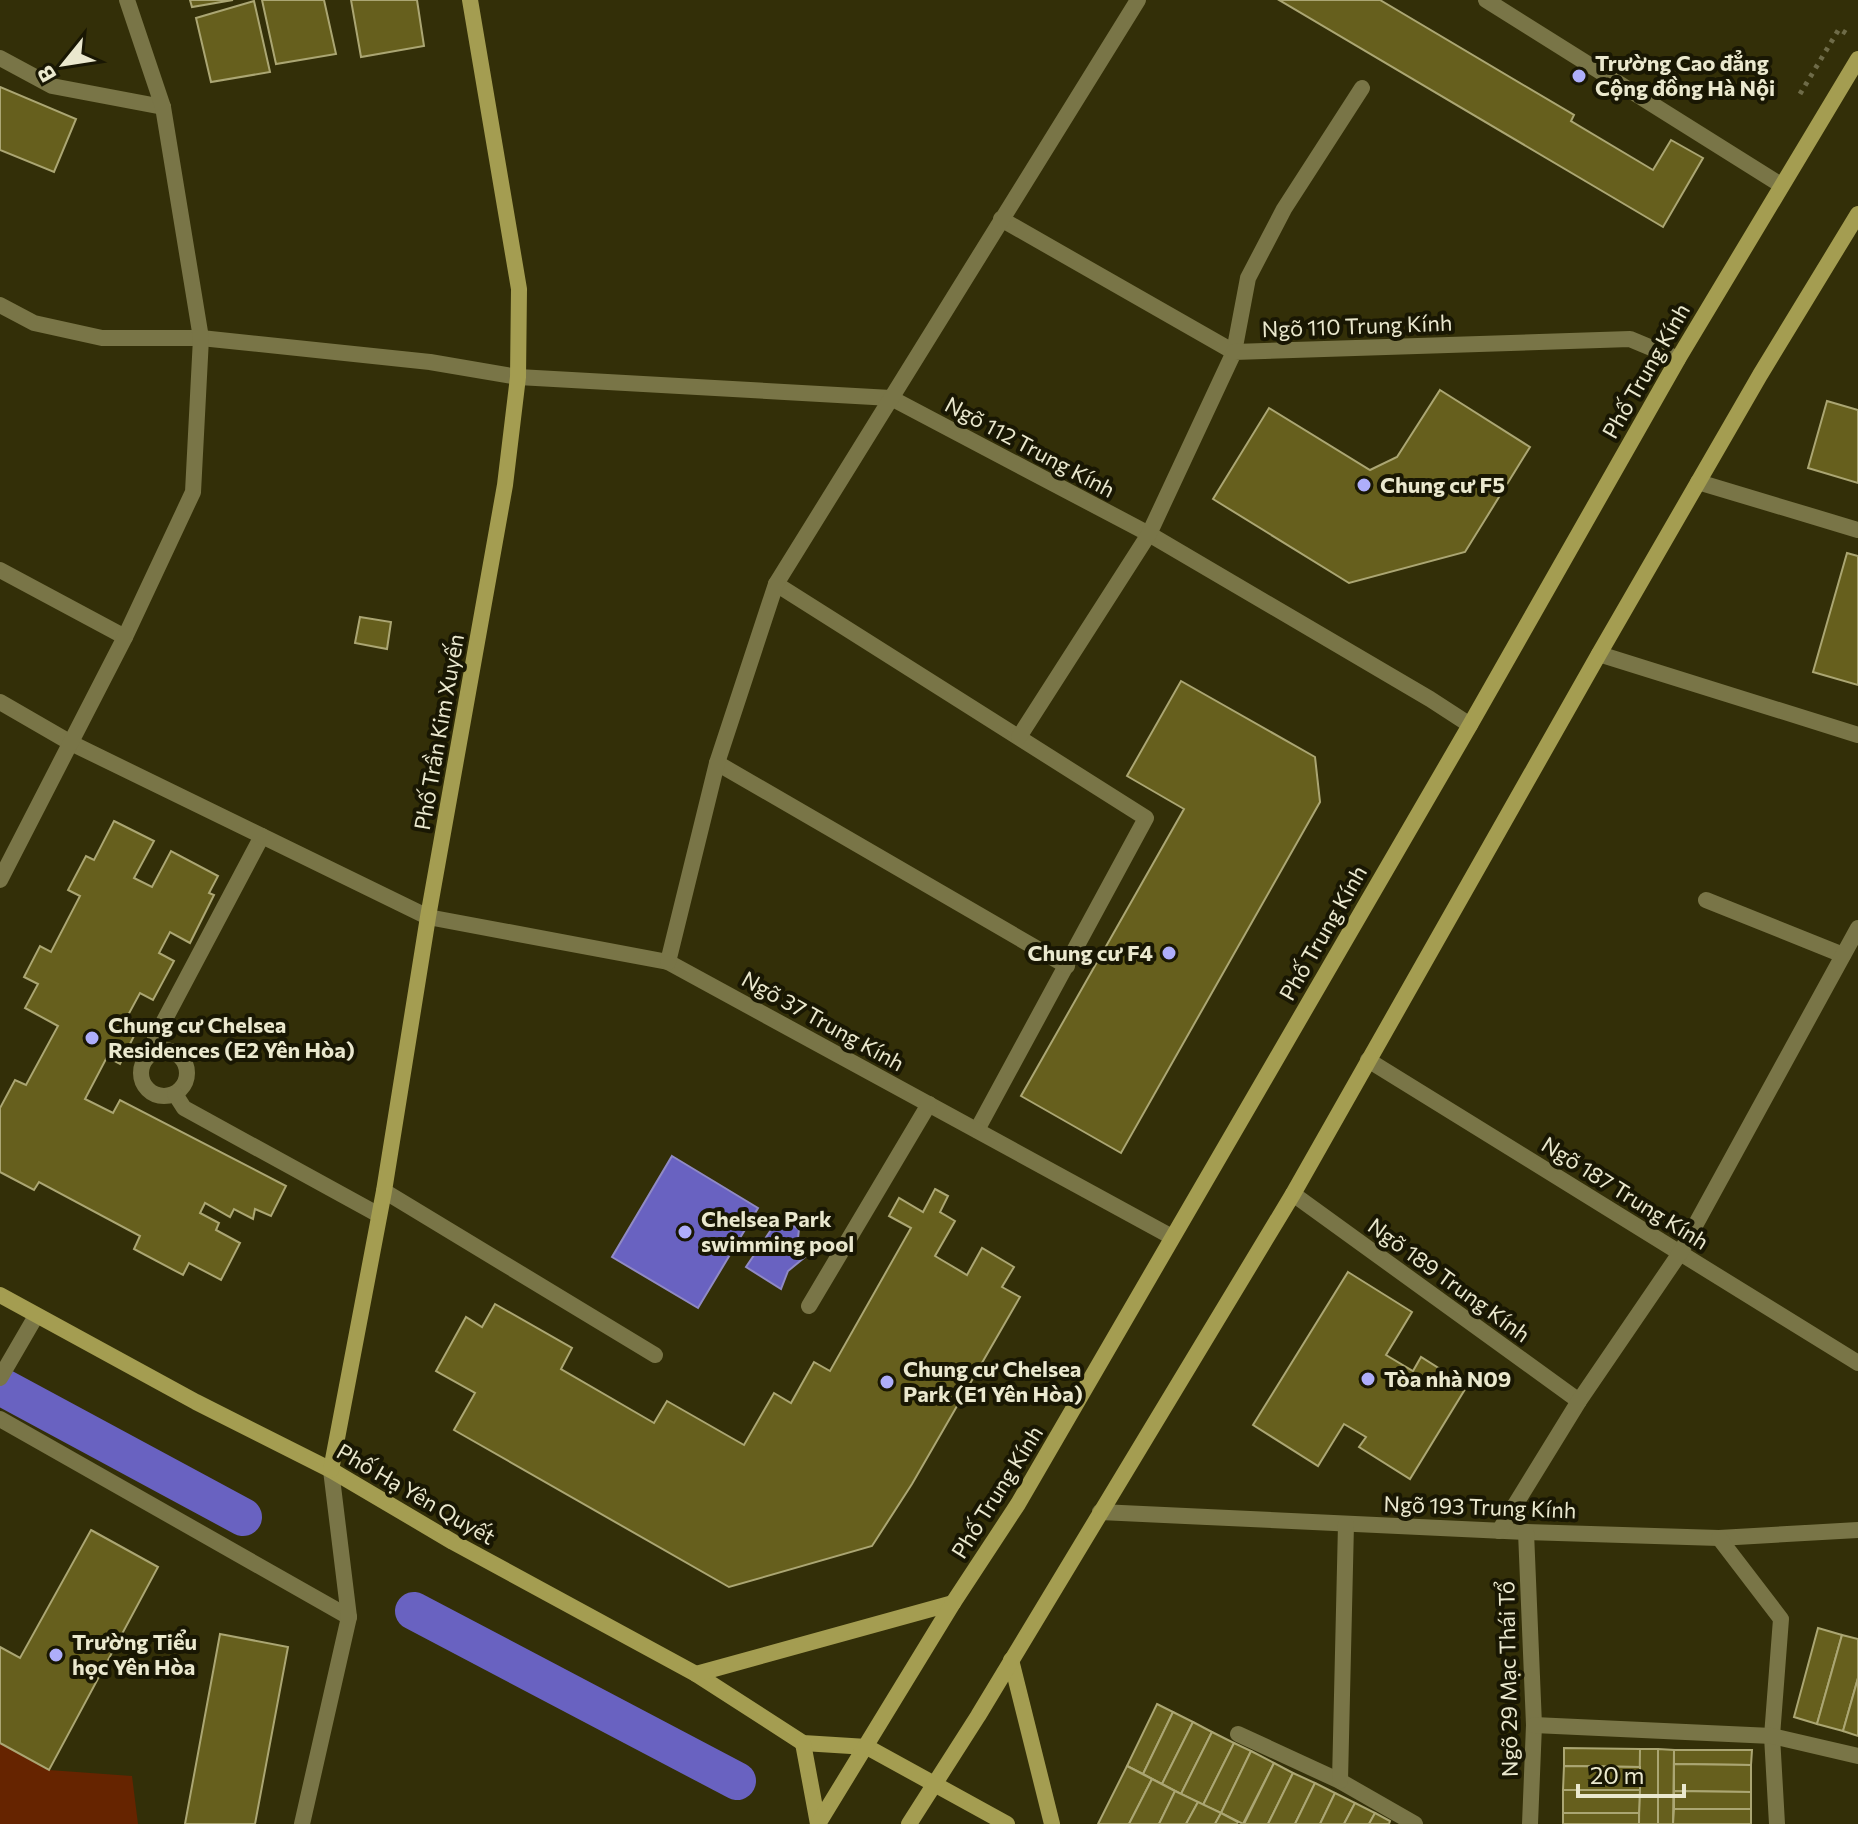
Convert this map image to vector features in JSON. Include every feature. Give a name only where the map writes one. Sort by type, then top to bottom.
[{"type":"main road","name":"Phố Trần Kim Xuyến","points":[[331,1470],[384,1191],[428,917],[505,485],[518,377],[519,289],[470,0]]},
{"type":"main road","name":"Phố Trung Kính","points":[[818,1824],[953,1603],[1018,1504],[1470,725],[1678,359],[1858,59]]},
{"type":"main road","points":[[909,1824],[935,1786],[1293,1194],[1698,482],[1858,214]]},
{"type":"main road","name":"Phố Hạ Yên Quyết","points":[[0,1295],[196,1402],[331,1470],[453,1542],[696,1674],[803,1743],[867,1747]]},
{"type":"main road","points":[[696,1674],[953,1603]]},
{"type":"main road","points":[[1011,1660],[1052,1824]]},
{"type":"main road","points":[[803,1743],[818,1824]]},
{"type":"main road","points":[[867,1747],[1007,1824]]},
{"type":"street","points":[[0,880],[125,637],[193,492],[201,338],[163,107],[127,0]]},
{"type":"street","points":[[668,962],[717,763],[776,584],[1138,0]]},
{"type":"street","points":[[1486,0],[1781,185]]},
{"type":"street","points":[[0,58],[52,86],[163,107]]},
{"type":"street","points":[[1001,219],[1234,352],[1248,278],[1284,209],[1362,88]]},
{"type":"street","name":"Ngõ 112 Trung Kính","points":[[0,305],[34,323],[102,338],[201,338],[430,362],[518,377],[891,398],[1149,534],[1470,725]]},
{"type":"street","name":"Ngõ 110 Trung Kính","points":[[1019,737],[1149,534],[1234,352],[1630,339],[1678,359]]},
{"type":"street","points":[[1698,482],[1858,530]]},
{"type":"street","points":[[0,570],[125,637]]},
{"type":"street","points":[[776,584],[1146,818],[977,1130]]},
{"type":"street","points":[[1599,654],[1858,735]]},
{"type":"street","name":"Ngõ 37 Trung Kính","points":[[0,702],[71,743],[428,917],[668,962],[1172,1237]]},
{"type":"street","points":[[717,763],[1067,966]]},
{"type":"street","points":[[155,1052],[155,1038],[262,836]]},
{"type":"street","points":[[1706,900],[1843,955]]},
{"type":"street","points":[[1499,1531],[1579,1401],[1680,1253],[1858,928]]},
{"type":"street","points":[[155,1052],[178,1054],[186,1067],[185,1083],[175,1094],[158,1095],[143,1082],[142,1068],[149,1055],[155,1052]]},
{"type":"street","name":"Ngõ 187 Trung Kính","points":[[1368,1060],[1858,1363]]},
{"type":"street","points":[[175,1094],[184,1108],[379,1215]]},
{"type":"street","points":[[809,1306],[929,1104]]},
{"type":"street","points":[[384,1191],[655,1355]]},
{"type":"street","name":"Ngõ 189 Trung Kính","points":[[1293,1194],[1579,1401]]},
{"type":"street","points":[[2,1374],[36,1316]]},
{"type":"street","points":[[0,1419],[349,1617]]},
{"type":"street","points":[[302,1824],[349,1617],[331,1470]]},
{"type":"street","name":"Ngõ 193 Trung Kính","points":[[1100,1512],[1719,1538],[1858,1530]]},
{"type":"street","points":[[1340,1781],[1346,1524]]},
{"type":"street","name":"Ngõ 29 Mạc Thái Tổ","points":[[1526,1532],[1534,1725],[1530,1824]]},
{"type":"street","points":[[1719,1538],[1781,1619],[1772,1736],[1777,1824]]},
{"type":"street","points":[[1534,1725],[1772,1736],[1858,1756]]},
{"type":"street","points":[[1238,1734],[1340,1781],[1415,1824]]},
{"type":"path","points":[[1800,94],[1839,29]]},
{"type":"shaded area","name":"Chelsea Park swimming pool","points":[[672,1156],[758,1208],[698,1308],[612,1257]]},
{"type":"shaded area","points":[[779,1218],[799,1229],[797,1247],[805,1257],[788,1271],[781,1289],[746,1267]]},
{"type":"shaded area","points":[[0,1743],[49,1770],[132,1776],[138,1824],[0,1824]]},
{"type":"building","points":[[190,0],[233,0],[192,7]]},
{"type":"building","points":[[262,0],[324,0],[336,54],[276,64]]},
{"type":"building","points":[[351,0],[417,0],[424,46],[361,57]]},
{"type":"building","points":[[1279,0],[1380,0],[1574,115],[1571,121],[1653,170],[1671,140],[1703,158],[1663,227]]},
{"type":"building","points":[[254,1],[270,72],[211,82],[196,18]]},
{"type":"building","points":[[0,87],[76,119],[54,172],[0,150]]},
{"type":"building","name":"Chung cư F5","points":[[1440,390],[1530,447],[1465,552],[1349,583],[1213,499],[1269,408],[1370,470],[1397,457]]},
{"type":"building","points":[[1827,401],[1858,410],[1858,483],[1808,468]]},
{"type":"building","points":[[1847,553],[1858,556],[1858,685],[1813,672]]},
{"type":"building","points":[[360,617],[391,622],[387,649],[355,643]]},
{"type":"building","name":"Chung cư F4","points":[[1181,681],[1315,757],[1320,802],[1121,1153],[1021,1096],[1184,809],[1127,776]]},
{"type":"building","name":"Chung cư Chelsea Residences (E2 Yên Hòa)","points":[[114,821],[154,841],[134,878],[152,887],[171,851],[218,876],[209,893],[214,895],[190,943],[170,932],[159,953],[174,961],[153,1000],[140,993],[127,1017],[140,1024],[120,1064],[107,1057],[85,1099],[113,1113],[120,1100],[286,1186],[271,1216],[255,1209],[253,1219],[234,1209],[230,1217],[205,1203],[200,1213],[219,1223],[216,1230],[240,1243],[221,1280],[189,1263],[183,1275],[134,1249],[140,1236],[39,1182],[34,1190],[0,1172],[0,1108],[15,1080],[26,1085],[58,1026],[25,1008],[38,984],[24,977],[40,946],[51,952],[80,896],[68,890],[86,856],[94,860]]},
{"type":"building","name":"Chung cư Chelsea Park (E1 Yên Hòa)","points":[[935,1189],[948,1196],[940,1212],[955,1221],[935,1256],[967,1275],[982,1248],[1014,1267],[1002,1287],[1020,1297],[912,1484],[872,1546],[729,1587],[454,1430],[475,1393],[436,1371],[466,1317],[482,1327],[495,1304],[572,1348],[561,1369],[654,1423],[667,1401],[744,1445],[774,1393],[791,1403],[814,1362],[830,1371],[911,1228],[889,1216],[899,1198],[923,1212]]},
{"type":"building","name":"Tòa nhà N09","points":[[1348,1272],[1412,1312],[1386,1355],[1413,1371],[1421,1357],[1467,1386],[1410,1479],[1359,1447],[1366,1437],[1344,1424],[1318,1466],[1253,1425]]},
{"type":"building","name":"Trường Tiểu học Yên Hòa","points":[[91,1530],[158,1567],[49,1770],[0,1743],[0,1647],[20,1658]]},
{"type":"building","points":[[1818,1628],[1842,1635],[1817,1724],[1794,1717]]},
{"type":"building","points":[[220,1634],[288,1647],[255,1824],[185,1824]]},
{"type":"building","points":[[1842,1635],[1858,1639],[1858,1678],[1843,1731],[1817,1724]]},
{"type":"building","points":[[1858,1678],[1858,1736],[1843,1731]]},
{"type":"building","points":[[1157,1704],[1173,1712],[1143,1774],[1127,1766]]},
{"type":"building","points":[[1173,1712],[1193,1722],[1162,1784],[1143,1774]]},
{"type":"building","points":[[1193,1722],[1212,1732],[1181,1794],[1162,1784]]},
{"type":"building","points":[[1212,1732],[1234,1743],[1203,1805],[1181,1794]]},
{"type":"building","points":[[1234,1743],[1251,1751],[1221,1813],[1203,1805]]},
{"type":"building","points":[[1564,1748],[1640,1749],[1640,1767],[1564,1766]]},
{"type":"building","points":[[1640,1749],[1658,1749],[1658,1824],[1639,1824]]},
{"type":"building","points":[[1658,1749],[1674,1750],[1673,1824],[1658,1824]]},
{"type":"building","points":[[1674,1750],[1752,1750],[1751,1765],[1674,1764]]},
{"type":"building","points":[[1251,1751],[1274,1763],[1243,1824],[1221,1813]]},
{"type":"building","points":[[1274,1763],[1293,1773],[1268,1824],[1244,1824]]},
{"type":"building","points":[[1674,1764],[1751,1765],[1751,1792],[1674,1791]]},
{"type":"building","points":[[1127,1766],[1152,1779],[1129,1824],[1098,1824]]},
{"type":"building","points":[[1564,1766],[1640,1767],[1640,1790],[1563,1790]]},
{"type":"building","points":[[1293,1773],[1315,1783],[1295,1824],[1268,1824]]},
{"type":"building","points":[[1152,1779],[1175,1791],[1159,1824],[1129,1824]]},
{"type":"building","points":[[1315,1783],[1335,1793],[1320,1824],[1295,1824]]},
{"type":"building","points":[[1563,1790],[1640,1790],[1639,1813],[1563,1813]]},
{"type":"building","points":[[1175,1791],[1198,1802],[1186,1824],[1159,1824]]},
{"type":"building","points":[[1674,1791],[1751,1792],[1751,1809],[1674,1809]]},
{"type":"building","points":[[1335,1793],[1355,1803],[1344,1824],[1320,1824]]},
{"type":"building","points":[[1198,1802],[1221,1813],[1215,1824],[1186,1824]]},
{"type":"building","points":[[1355,1803],[1375,1813],[1369,1824],[1344,1824]]},
{"type":"building","points":[[1674,1809],[1751,1809],[1751,1824],[1673,1824]]},
{"type":"building","points":[[1221,1813],[1238,1822],[1237,1824],[1215,1824]]},
{"type":"building","points":[[1375,1813],[1390,1821],[1389,1824],[1369,1824]]},
{"type":"building","points":[[1563,1813],[1639,1813],[1639,1824],[1563,1824]]},
{"type":"waterway","points":[[0,1386],[243,1517]]},
{"type":"waterway","points":[[414,1611],[737,1781]]},
{"type":"place","name":"Trường Cao đẳng Cộng đồng Hà Nội","points":[[1579,76]]},
{"type":"place","name":"Chung cư F5","points":[[1364,485]]},
{"type":"place","name":"Chung cư F4","points":[[1169,953]]},
{"type":"place","name":"Chung cư Chelsea Residences (E2 Yên Hòa)","points":[[92,1038]]},
{"type":"place","name":"Chelsea Park swimming pool","points":[[685,1232]]},
{"type":"place","name":"Tòa nhà N09","points":[[1368,1379]]},
{"type":"place","name":"Chung cư Chelsea Park (E1 Yên Hòa)","points":[[887,1382]]},
{"type":"place","name":"Trường Tiểu học Yên Hòa","points":[[56,1655]]}]
